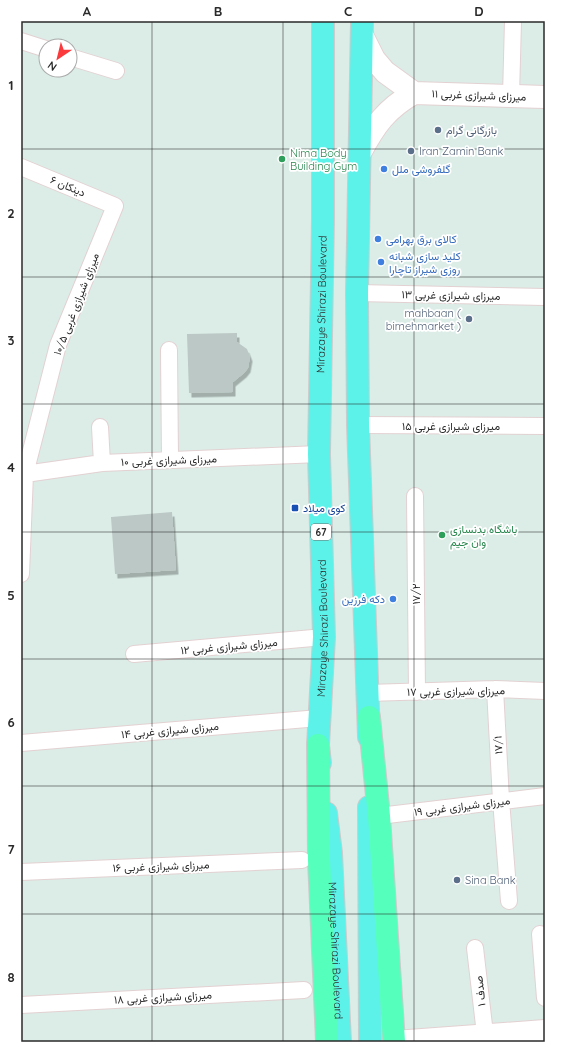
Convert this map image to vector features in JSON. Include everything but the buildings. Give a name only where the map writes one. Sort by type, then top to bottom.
[{"type":"highway","points":[[369,717],[379,816],[394,1042]]},
{"type":"highway","points":[[318,745],[319,868],[327,1042]]},
{"type":"main road","name":"Mirazaye Shirazi Boulevard","points":[[323,21],[323,218],[319,454],[324,637],[318,745],[331,853],[340,1042]]},
{"type":"main road","points":[[362,28],[357,293],[358,425],[369,717],[370,1042]]},
{"type":"street","points":[[511,96],[513,21]]},
{"type":"street","points":[[360,153],[385,114],[395,104],[414,93],[385,72],[374,59],[362,28]]},
{"type":"street","points":[[21,41],[38,46]]},
{"type":"street","points":[[78,59],[116,71]]},
{"type":"street","name":"میرزای شیرازی غربی ۱۱","points":[[414,93],[545,97]]},
{"type":"street","name":"دینکان ۶","points":[[21,167],[115,206]]},
{"type":"street","name":"۱۰/۵ میرزای شیرازی غربی","points":[[21,574],[22,475],[58,345],[115,206]]},
{"type":"street","name":"۱۳ میرزای شیرازی غربی","points":[[357,293],[545,297]]},
{"type":"street","points":[[169,350],[170,460]]},
{"type":"street","name":"۱۵ میرزای شیرازی غربی","points":[[358,425],[545,426]]},
{"type":"street","points":[[100,427],[102,463]]},
{"type":"street","name":"۱۰ میرزای شیرازی غربی","points":[[22,475],[102,463],[319,454]]},
{"type":"street","name":"۱۷/۲","points":[[415,496],[417,692]]},
{"type":"street","name":"۱۲ میرزای شیرازی غربی","points":[[134,654],[324,637]]},
{"type":"street","name":"۱۷ میرزای شیرازی غربی","points":[[368,693],[495,689],[545,691]]},
{"type":"street","name":"۱۷/۱","points":[[495,689],[501,800],[510,901]]},
{"type":"street","name":"۱۴ میرزای شیرازی غربی","points":[[21,743],[320,718]]},
{"type":"street","name":"۱۹ میرزای شیرازی غربی","points":[[379,816],[501,800],[545,796]]},
{"type":"street","name":"۱۶ میرزای شیرازی غربی","points":[[21,872],[302,860]]},
{"type":"street","points":[[540,934],[545,998]]},
{"type":"street","name":"۱ صدف","points":[[475,948],[485,1034]]},
{"type":"street","name":"۱۸ میرزای شیرازی غربی","points":[[21,1005],[304,990]]},
{"type":"street","points":[[394,1042],[485,1034],[545,1031]]},
{"type":"place","name":"بازرگانی گرام","points":[[438,130]]},
{"type":"place","name":"Iran Zamin Bank","points":[[411,151]]},
{"type":"place","name":"Nima Body Building Gym","points":[[282,159]]},
{"type":"place","name":"گلفروشی ملل","points":[[384,169]]},
{"type":"place","name":"کالای برق بهرامی","points":[[378,239]]},
{"type":"place","name":"کلید سازی شبانه روزی شیراز تاچارا","points":[[381,262]]},
{"type":"place","name":"mahbaan ( bimehmarket )","points":[[469,319]]},
{"type":"place","name":"کوی میلاد","points":[[295,508]]},
{"type":"place","name":"باشگاه بدنسازی وان جیم","points":[[442,535]]},
{"type":"place","name":"دکه فرزین","points":[[393,599]]},
{"type":"place","name":"Sina Bank","points":[[457,880]]}]
